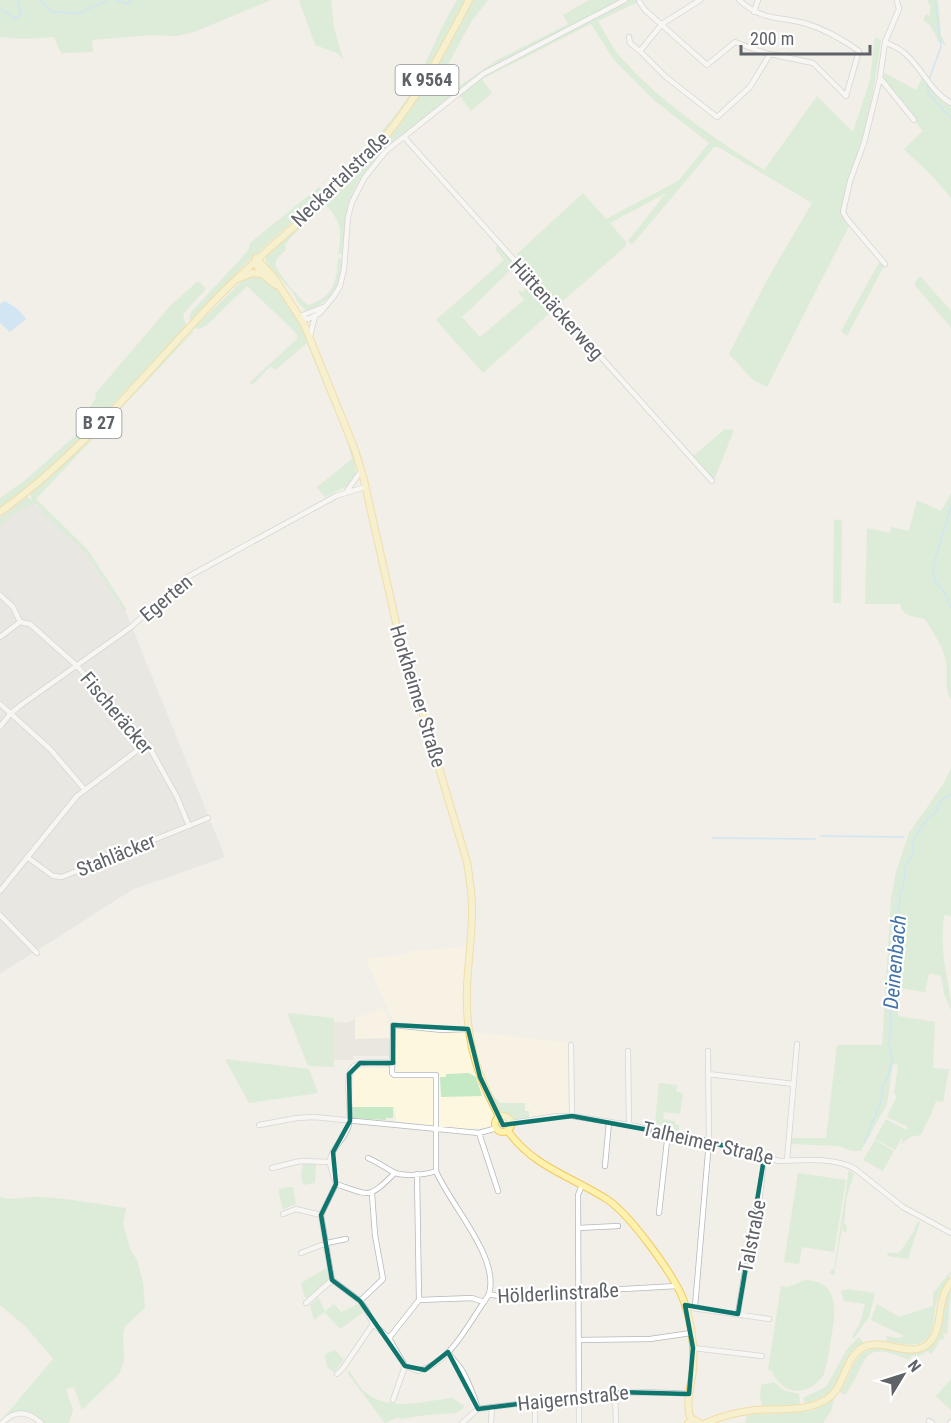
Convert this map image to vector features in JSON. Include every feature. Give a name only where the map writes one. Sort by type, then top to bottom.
[{"type":"main road","name":"Neckartalstraße","points":[[256,258],[372,152],[417,95],[470,0]]},
{"type":"main road","points":[[256,258],[257,266],[262,274]]},
{"type":"main road","name":"B 27","points":[[0,512],[37,485],[69,454],[256,258]]},
{"type":"main road","name":"Horkheimer Straße","points":[[256,258],[275,279],[300,316],[310,336],[355,450],[361,471],[389,596],[467,862],[472,892],[467,979],[468,1029],[480,1077],[500,1118]]},
{"type":"main road","points":[[235,280],[252,273],[262,274]]},
{"type":"main road","name":"Horkheimer Straße","points":[[262,274],[278,286]]},
{"type":"main road","points":[[500,1118],[507,1118],[511,1124],[508,1131],[500,1131],[497,1128],[496,1123],[500,1118]]},
{"type":"main road","points":[[508,1131],[519,1145],[537,1161],[611,1202],[664,1265],[686,1309],[693,1348],[688,1413],[689,1421],[697,1420],[700,1423]]},
{"type":"main road","points":[[706,1423],[725,1415],[756,1410],[813,1406],[827,1399],[839,1386],[851,1360],[864,1347],[877,1345],[909,1350],[925,1346],[935,1335],[940,1303],[951,1282]]},
{"type":"street","points":[[300,316],[308,319],[315,316],[338,291],[343,276],[348,217],[361,183],[378,160],[483,74],[625,0]]},
{"type":"street","points":[[632,0],[639,0],[645,10],[707,65],[735,42],[770,54],[813,63],[846,96],[859,51],[832,33],[804,23],[761,16],[739,0]]},
{"type":"street","points":[[640,51],[662,24],[700,0]]},
{"type":"street","points":[[754,12],[758,0]]},
{"type":"street","points":[[885,264],[843,212],[850,181],[864,143],[885,42],[899,9],[897,0]]},
{"type":"street","points":[[629,37],[630,42],[666,78],[717,117],[750,87],[770,54]]},
{"type":"street","points":[[885,42],[901,50],[944,100],[951,103]]},
{"type":"street","points":[[879,78],[914,120]]},
{"type":"street","name":"Hüttenäckerweg","points":[[404,137],[712,481]]},
{"type":"street","points":[[300,316],[326,306]]},
{"type":"street","points":[[310,336],[315,316]]},
{"type":"street","name":"Egerten","points":[[347,491],[361,471]]},
{"type":"street","name":"Egerten","points":[[0,728],[10,714],[131,627],[184,579],[347,491],[365,487]]},
{"type":"street","points":[[0,595],[13,607],[20,622],[0,637]]},
{"type":"street","name":"Fischeräcker","points":[[20,622],[30,624],[37,629],[76,665],[147,743],[177,797],[189,826]]},
{"type":"street","points":[[0,704],[50,749],[85,790]]},
{"type":"street","points":[[0,891],[77,796],[147,743]]},
{"type":"street","name":"Stahläcker","points":[[27,857],[53,876],[62,877],[208,819]]},
{"type":"street","points":[[0,915],[37,953]]},
{"type":"street","points":[[468,1029],[442,1030],[393,1025],[393,1063],[394,1075],[436,1075],[436,1171],[486,1262],[491,1287],[489,1294]]},
{"type":"street","points":[[788,1160],[797,1044]]},
{"type":"street","points":[[571,1045],[572,1116]]},
{"type":"street","points":[[628,1051],[629,1125]]},
{"type":"street","points":[[695,1307],[709,1141],[708,1051]]},
{"type":"street","points":[[393,1063],[360,1063],[353,1067],[349,1074],[350,1121],[348,1132],[333,1152],[330,1162],[336,1184],[321,1215],[332,1280],[360,1301],[373,1324],[389,1338],[405,1366],[411,1370],[424,1370],[448,1352],[484,1302]]},
{"type":"street","points":[[708,1074],[794,1084]]},
{"type":"street","name":"Talheimer Straße","points":[[511,1124],[557,1116],[572,1116],[668,1132],[779,1161],[831,1162],[852,1167],[894,1201],[951,1233]]},
{"type":"street","points":[[259,1125],[306,1117],[479,1133],[497,1128]]},
{"type":"street","points":[[605,1166],[609,1122]]},
{"type":"street","points":[[659,1213],[668,1132]]},
{"type":"street","points":[[479,1133],[498,1191]]},
{"type":"street","points":[[368,1158],[395,1173],[426,1175],[436,1171]]},
{"type":"street","name":"Talstraße","points":[[738,1314],[754,1216],[758,1213],[764,1158]]},
{"type":"street","points":[[272,1168],[300,1161],[330,1162]]},
{"type":"street","points":[[336,1184],[372,1194],[395,1173]]},
{"type":"street","points":[[389,1338],[419,1300],[417,1174]]},
{"type":"street","points":[[579,1423],[578,1195],[582,1185]]},
{"type":"street","points":[[360,1301],[383,1279],[375,1235],[372,1194]]},
{"type":"street","points":[[283,1214],[296,1209],[321,1215]]},
{"type":"street","points":[[578,1228],[618,1226]]},
{"type":"street","points":[[301,1252],[346,1239]]},
{"type":"street","points":[[306,1302],[332,1280]]},
{"type":"street","name":"Hölderlinstraße","points":[[419,1300],[472,1298],[484,1302],[489,1294],[498,1296],[676,1286]]},
{"type":"street","points":[[686,1309],[695,1307],[769,1319]]},
{"type":"street","points":[[337,1374],[344,1368],[373,1324]]},
{"type":"street","points":[[579,1340],[650,1339],[691,1332]]},
{"type":"street","points":[[693,1348],[762,1356]]},
{"type":"street","points":[[448,1352],[470,1385],[478,1409],[462,1423]]},
{"type":"street","points":[[393,1400],[405,1366]]},
{"type":"street","points":[[615,1392],[616,1423]]},
{"type":"street","name":"Haigernstraße","points":[[478,1409],[615,1392],[689,1394]]},
{"type":"street","points":[[534,1402],[535,1423]]},
{"type":"street","points":[[491,1423],[492,1407]]},
{"type":"street","points":[[2,1423],[10,1416],[21,1413],[27,1413],[41,1423]]},
{"type":"highlighted area","points":[[393,1025],[468,1029],[480,1077],[503,1125],[572,1116],[709,1141],[764,1159],[738,1314],[685,1305],[693,1348],[689,1394],[615,1392],[478,1409],[448,1352],[425,1370],[405,1366],[360,1301],[332,1280],[321,1215],[336,1184],[333,1152],[350,1121],[349,1074],[360,1063],[393,1063]]},
{"type":"shaded area","points":[[27,497],[80,546],[108,583],[126,612],[225,857],[132,890],[0,974],[0,515]]},
{"type":"shaded area","points":[[466,947],[464,1025],[446,1029],[573,1043],[575,1112],[471,1129],[444,1128],[396,1121],[395,1107],[352,1107],[354,1074],[360,1068],[395,1068],[394,1023],[366,959],[408,954],[408,951]]},
{"type":"shaded area","points":[[382,1008],[388,1018],[391,1038],[355,1039],[355,1019]]},
{"type":"shaded area","points":[[355,1019],[355,1039],[391,1038],[390,1059],[388,1056],[353,1056],[353,1060],[334,1060],[333,1022],[347,1023]]},
{"type":"green space","points":[[0,0],[271,0],[194,32],[177,36],[150,35],[92,40],[93,52],[61,53],[54,37],[23,39],[0,37]]},
{"type":"green space","points":[[299,0],[331,0],[334,28],[343,59],[337,53],[315,45]]},
{"type":"green space","points":[[457,0],[466,0],[413,93],[382,136],[345,175],[342,171],[381,132],[407,99]]},
{"type":"green space","points":[[473,0],[488,0],[471,22],[444,72],[453,93],[394,142],[367,169],[349,203],[343,254],[338,254],[340,228],[338,222],[326,205],[291,237],[285,245],[286,250],[277,258],[275,265],[280,274],[308,305],[323,298],[332,288],[338,258],[343,259],[340,276],[329,298],[306,310],[268,265],[269,262],[266,264],[266,256],[317,209],[335,197],[389,137],[427,85]]},
{"type":"green space","points":[[589,0],[642,0],[598,21],[618,53],[641,78],[674,107],[709,134],[764,170],[817,96],[853,132],[870,80],[875,37],[881,40],[865,127],[842,211],[843,218],[849,226],[767,387],[752,379],[729,354],[767,280],[812,203],[718,147],[714,147],[632,245],[628,241],[666,193],[610,223],[626,242],[626,246],[557,306],[523,270],[526,267],[517,254],[583,193],[606,219],[678,181],[709,143],[655,101],[614,60],[591,24],[482,79],[492,93],[471,111],[455,89],[497,60],[568,24],[563,15]]},
{"type":"green space","points":[[927,0],[938,0],[941,35],[946,45],[939,42],[930,25],[923,20],[926,14],[930,16],[930,6]]},
{"type":"green space","points":[[885,73],[916,90],[923,76],[943,102],[951,107],[951,198],[904,149],[923,131],[883,80]]},
{"type":"green space","points":[[339,173],[343,177],[245,264],[194,319],[189,319],[191,312],[248,251],[250,243],[319,187],[322,189]]},
{"type":"green space","points":[[498,245],[516,265],[462,317],[480,337],[524,300],[518,292],[527,288],[533,289],[552,311],[483,373],[436,320],[504,260],[495,249]]},
{"type":"green space","points":[[880,261],[884,266],[847,336],[841,331]]},
{"type":"green space","points":[[253,275],[267,280],[279,292],[302,327],[352,449],[356,469],[355,479],[353,478],[349,485],[325,497],[317,487],[352,459],[346,438],[307,343],[275,370],[271,366],[252,385],[250,382],[298,338],[296,333],[247,286],[207,325],[200,329],[194,328],[243,280]]},
{"type":"green space","points":[[920,276],[951,311],[951,328],[914,284]]},
{"type":"green space","points":[[198,281],[206,289],[183,314],[186,327],[52,468],[0,510],[0,498],[28,478],[79,432],[82,425],[80,422],[96,398],[95,394],[170,306]]},
{"type":"green space","points":[[194,331],[119,411],[117,409]]},
{"type":"green space","points":[[115,411],[117,413],[36,499],[88,550],[127,610],[123,610],[86,553],[36,504],[31,504],[24,510],[22,508],[0,525],[0,518],[27,497],[32,500],[30,494],[78,450]]},
{"type":"green space","points":[[725,429],[734,430],[714,480],[692,457]]},
{"type":"green space","points":[[951,494],[951,699],[947,690],[945,656],[925,619],[906,614],[900,604],[865,604],[867,528],[890,533],[891,527],[909,531],[917,500],[941,511]]},
{"type":"green space","points":[[834,519],[842,521],[841,603],[833,603]]},
{"type":"green space","points":[[951,768],[951,916],[944,915],[943,936],[951,1010],[944,994],[941,976],[929,973],[925,992],[900,988],[898,1016],[935,1022],[933,1068],[949,1069],[943,1102],[936,1101],[921,1135],[910,1137],[902,1144],[903,1136],[895,1150],[875,1139],[886,1119],[906,1130],[908,1127],[887,1117],[897,1096],[894,1094],[898,1065],[893,1064],[887,1104],[861,1151],[852,1151],[840,1146],[791,1144],[791,1138],[826,1138],[837,1045],[882,1045],[891,899],[896,872],[909,833],[944,783]]},
{"type":"green space","points":[[287,1013],[334,1018],[334,1067],[308,1066]]},
{"type":"green space","points":[[225,1059],[309,1069],[318,1093],[249,1103]]},
{"type":"green space","points":[[469,1073],[476,1077],[482,1096],[441,1097],[440,1077],[446,1077],[446,1074]]},
{"type":"green space","points":[[484,1077],[491,1093],[500,1103],[525,1103],[525,1111],[529,1111],[529,1119],[514,1121],[502,1113],[493,1101]]},
{"type":"green space","points":[[659,1083],[677,1085],[676,1092],[683,1093],[680,1114],[664,1112],[663,1119],[675,1121],[675,1124],[679,1125],[679,1131],[674,1131],[674,1127],[655,1124]]},
{"type":"green space","points":[[352,1107],[393,1107],[393,1118],[386,1118],[386,1120],[352,1118]]},
{"type":"green space","points":[[875,1140],[894,1151],[883,1171],[863,1160]]},
{"type":"green space","points":[[303,1163],[316,1163],[315,1183],[303,1185],[301,1175]]},
{"type":"green space","points":[[849,1170],[854,1174],[846,1203],[844,1224],[847,1225],[846,1233],[843,1231],[843,1223],[834,1275],[830,1274],[834,1269]]},
{"type":"green space","points":[[798,1173],[846,1180],[834,1252],[802,1247],[799,1264],[784,1262]]},
{"type":"green space","points":[[293,1187],[296,1204],[283,1209],[278,1189]]},
{"type":"green space","points":[[0,1197],[48,1198],[126,1208],[123,1223],[143,1283],[145,1308],[125,1326],[124,1361],[119,1374],[82,1410],[74,1387],[66,1389],[73,1410],[69,1423],[43,1423],[32,1414],[22,1411],[12,1413],[0,1422],[53,1359],[26,1327],[0,1305]]},
{"type":"green space","points":[[918,1221],[920,1222],[908,1259],[887,1256],[888,1253],[899,1253],[913,1233]]},
{"type":"green space","points":[[327,1268],[329,1280],[310,1297],[305,1298],[301,1283]]},
{"type":"green space","points":[[951,1271],[937,1301],[931,1333],[927,1339],[921,1343],[908,1345],[886,1341],[887,1336],[898,1338],[904,1336],[871,1320],[877,1304],[899,1317],[933,1306],[933,1293]]},
{"type":"green space","points":[[805,1280],[825,1286],[831,1293],[834,1319],[823,1376],[809,1388],[795,1391],[781,1385],[771,1370],[768,1370],[781,1286],[788,1287]]},
{"type":"green space","points":[[847,1289],[875,1293],[869,1317],[854,1338],[852,1337],[860,1323],[865,1304],[844,1301],[841,1291]]},
{"type":"green space","points":[[951,1289],[947,1333],[943,1333],[944,1339],[940,1340],[931,1354],[927,1351],[922,1355],[912,1356],[909,1360],[880,1351],[872,1353],[866,1357],[845,1395],[840,1392],[856,1360],[864,1352],[881,1347],[918,1352],[927,1349],[935,1342],[941,1330]]},
{"type":"green space","points":[[318,1297],[325,1311],[334,1304],[341,1312],[358,1304],[364,1312],[340,1329],[324,1312],[314,1320],[310,1305]]},
{"type":"green space","points":[[859,1337],[864,1344],[852,1355],[836,1385],[825,1396],[805,1404],[803,1398],[826,1387],[847,1349]]},
{"type":"green space","points":[[335,1350],[344,1360],[334,1372],[328,1368],[324,1355]]},
{"type":"green space","points":[[349,1370],[363,1391],[375,1399],[408,1404],[452,1398],[464,1406],[456,1413],[400,1419],[398,1417],[385,1423],[348,1374]]},
{"type":"green space","points":[[951,1379],[951,1410],[936,1396]]},
{"type":"green space","points":[[774,1382],[783,1390],[799,1394],[800,1405],[762,1406],[761,1385]]},
{"type":"green space","points":[[834,1399],[832,1409],[823,1423],[745,1423],[747,1414],[809,1411]]},
{"type":"water","points":[[5,301],[19,310],[26,319],[10,332],[0,323],[0,304]]},
{"type":"waterway","points":[[0,9],[15,18],[21,15],[18,0]]},
{"type":"waterway","points":[[40,0],[52,12],[80,13],[107,0]]},
{"type":"waterway","points":[[116,0],[127,4],[132,0]]},
{"type":"waterway","name":"Deinenbach","points":[[929,79],[941,47],[935,0]]},
{"type":"waterway","name":"Deinenbach","points":[[927,83],[928,93],[951,118]]},
{"type":"waterway","name":"Deinenbach","points":[[951,507],[933,572],[935,581],[945,593],[951,607]]},
{"type":"waterway","name":"Deinenbach","points":[[864,1143],[881,1101],[883,1085],[888,1077],[892,1059],[889,1040],[890,1006],[897,990],[893,980],[894,964],[898,956],[899,894],[903,888],[906,864],[913,855],[913,842],[918,832],[928,818],[936,812],[940,801],[951,795]]},
{"type":"waterway","points":[[821,836],[904,837]]},
{"type":"waterway","points":[[712,838],[815,839]]}]
